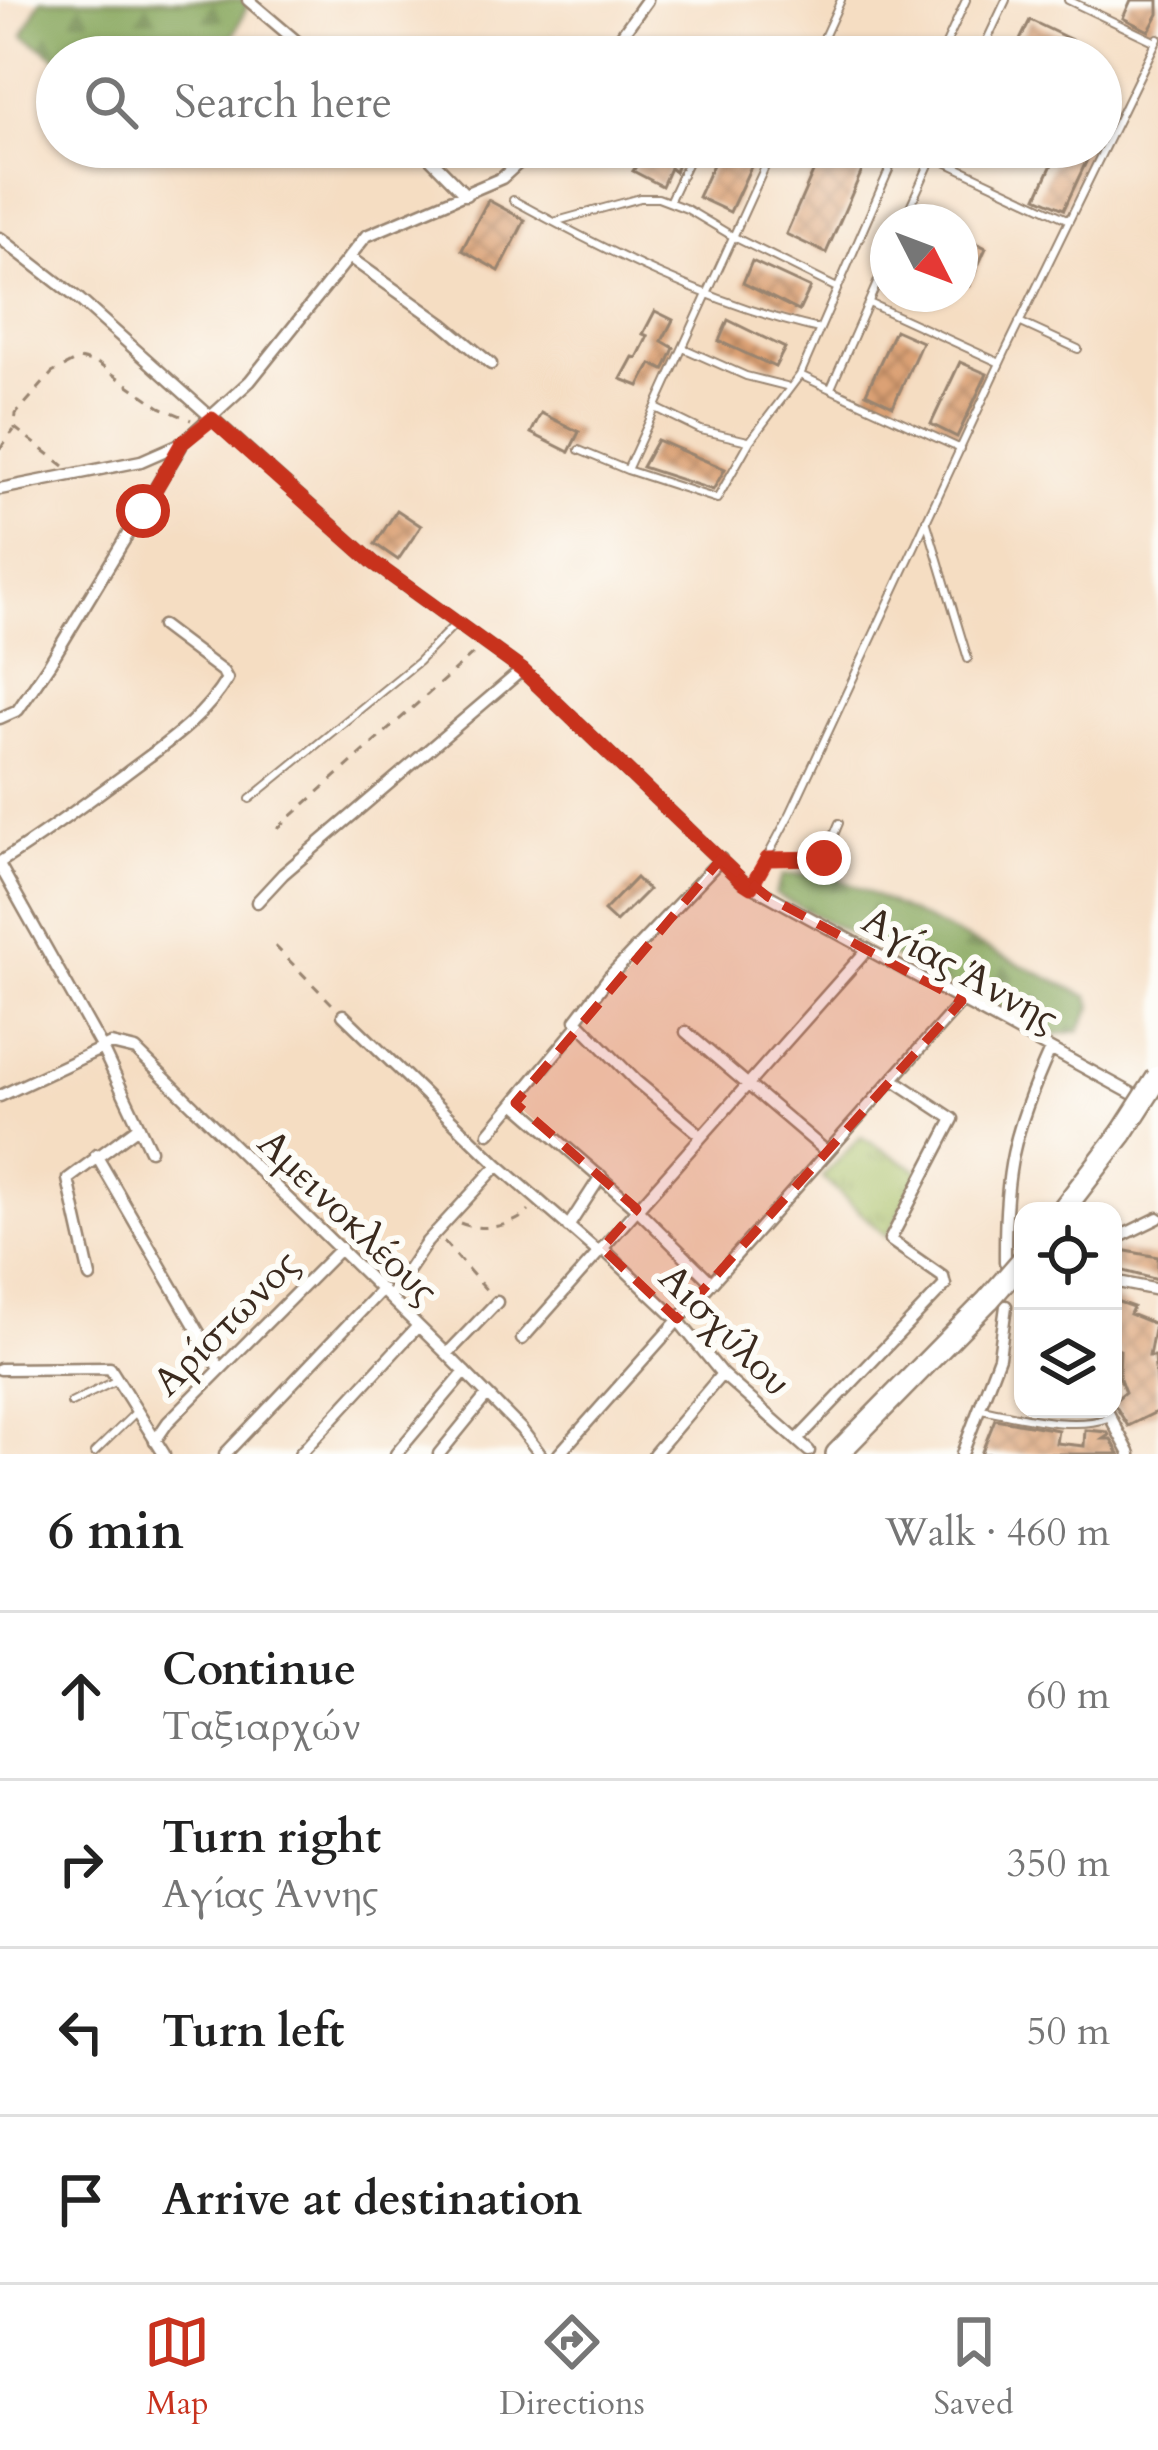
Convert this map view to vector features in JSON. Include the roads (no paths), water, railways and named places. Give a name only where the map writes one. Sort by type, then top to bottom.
[{"type":"highway","points":[[1069,1202],[1158,1077]]},
{"type":"highway","points":[[838,1454],[997,1302],[1014,1261]]},
{"type":"street","points":[[248,0],[290,36]]},
{"type":"street","points":[[621,36],[647,0]]},
{"type":"street","points":[[440,168],[466,195]]},
{"type":"street","points":[[0,489],[141,461],[182,443],[250,381],[366,236],[466,195],[513,168]]},
{"type":"street","name":"Αγίας Άννης","points":[[0,238],[80,300],[208,422],[374,563],[522,670],[751,887],[1131,1093]]},
{"type":"street","points":[[349,257],[491,364]]},
{"type":"street","points":[[0,718],[18,710],[50,663],[182,443]]},
{"type":"street","points":[[150,1150],[102,1048],[0,867],[195,721],[216,697],[227,680],[223,672],[162,626]]},
{"type":"street","points":[[257,902],[283,874],[522,670]]},
{"type":"street","points":[[702,1136],[576,1020],[721,859]]},
{"type":"street","points":[[522,1339],[867,950]]},
{"type":"street","points":[[559,1454],[962,1001]]},
{"type":"street","name":"Αισχύλου","points":[[343,1015],[498,1165],[677,1319],[722,1373],[809,1451]]},
{"type":"street","points":[[489,1133],[578,1026]]},
{"type":"street","points":[[686,1032],[827,1152]]},
{"type":"street","name":"Αμεινοκλέους","points":[[102,1048],[121,1044],[136,1050],[341,1248],[540,1454]]},
{"type":"street","points":[[0,1096],[102,1048]]},
{"type":"street","points":[[1014,1261],[1005,1187],[1015,1136],[1050,1050]]},
{"type":"street","points":[[796,1440],[946,1285],[943,1277],[890,1240],[953,1119],[894,1080]]},
{"type":"street","points":[[514,1103],[601,1176],[711,1282]]},
{"type":"street","points":[[90,1277],[68,1179],[138,1126]]},
{"type":"street","points":[[96,1155],[220,1370]]},
{"type":"street","points":[[225,1454],[386,1293],[498,1165]]},
{"type":"street","points":[[568,1227],[601,1176]]},
{"type":"street","points":[[1122,1236],[1158,1218]]},
{"type":"street","name":"Αρίστωνος","points":[[155,1441],[168,1422],[341,1248]]},
{"type":"street","points":[[1122,1283],[1158,1289]]},
{"type":"street","points":[[447,1354],[497,1302]]},
{"type":"street","points":[[962,1454],[999,1357],[997,1302]]},
{"type":"street","points":[[300,1454],[418,1326]]},
{"type":"street","points":[[0,1369],[114,1374],[164,1454]]},
{"type":"street","points":[[396,1454],[465,1372]]},
{"type":"street","points":[[654,1454],[722,1373]]},
{"type":"street","points":[[439,1454],[487,1395]]},
{"type":"street","points":[[1111,1418],[1130,1454]]},
{"type":"lane","points":[[825,36],[841,0]]},
{"type":"lane","points":[[950,36],[966,0]]},
{"type":"lane","points":[[989,36],[1006,0]]},
{"type":"lane","points":[[1068,0],[1157,40],[1122,106]]},
{"type":"lane","points":[[669,202],[685,168]]},
{"type":"lane","points":[[627,470],[765,168]]},
{"type":"lane","points":[[579,450],[717,500],[750,442],[800,375],[889,168]]},
{"type":"lane","points":[[911,204],[928,168]]},
{"type":"lane","points":[[958,168],[1069,220]]},
{"type":"lane","points":[[751,887],[1092,168]]},
{"type":"lane","points":[[554,221],[640,198],[669,202],[837,288]]},
{"type":"lane","points":[[514,200],[709,292],[782,321],[820,329]]},
{"type":"lane","points":[[831,388],[869,303],[1000,363]]},
{"type":"lane","points":[[1019,322],[1078,349]]},
{"type":"lane","points":[[683,348],[746,376],[788,386]]},
{"type":"lane","points":[[800,375],[961,448]]},
{"type":"lane","points":[[656,408],[700,430],[750,442]]},
{"type":"lane","points":[[926,520],[968,658]]},
{"type":"lane","points":[[250,799],[418,662],[456,622]]},
{"type":"lane","points":[[767,859],[824,858],[839,823]]},
{"type":"lane","points":[[71,1403],[114,1374]]},
{"type":"lane","points":[[982,1409],[1014,1413]]},
{"type":"lane","points":[[94,1453],[137,1411]]},
{"type":"lane","points":[[1050,1418],[1095,1423],[1102,1418]]}]
